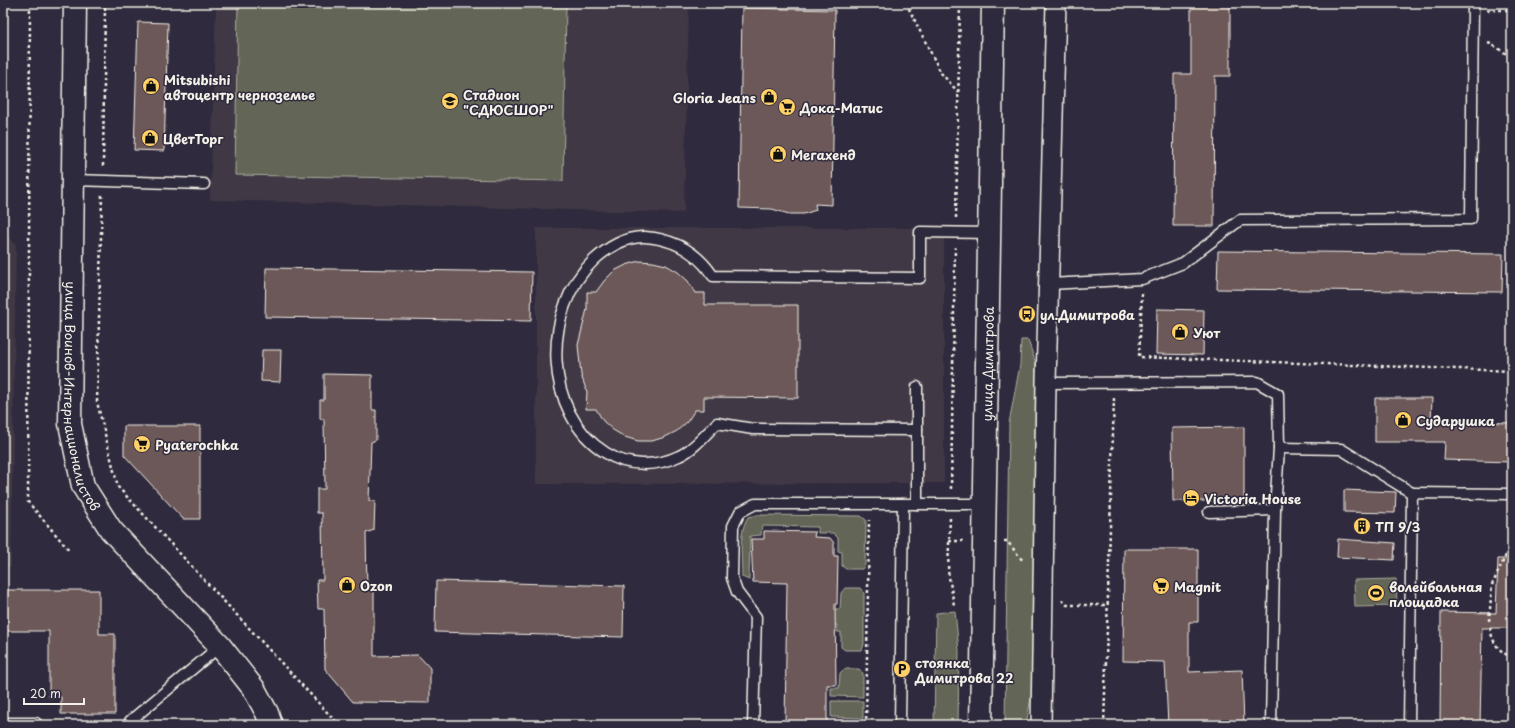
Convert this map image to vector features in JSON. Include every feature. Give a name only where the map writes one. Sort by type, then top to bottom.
[{"type":"street","name":"улица Воинов-Интернационалистов","points":[[75,3],[70,424],[83,486],[111,530],[220,646],[254,689],[267,713],[271,725]]},
{"type":"street","name":"улица Димитрова","points":[[981,725],[992,3]]},
{"type":"street","points":[[1041,725],[1046,383],[1050,284],[1056,3]]},
{"type":"lane","points":[[1050,284],[1142,279],[1183,263],[1240,220],[1471,219],[1473,6]]},
{"type":"lane","points":[[73,180],[204,184]]},
{"type":"lane","points":[[917,430],[753,429],[717,423],[696,444],[680,456],[657,463],[636,464],[618,460],[597,448],[582,434],[570,414],[561,389],[557,363],[557,337],[562,313],[571,290],[586,267],[606,248],[640,237],[659,238],[677,244],[694,255],[707,267],[713,276],[920,278],[920,232],[989,233]]},
{"type":"lane","points":[[1046,383],[1257,382],[1278,394],[1280,448],[1275,510],[1271,725]]},
{"type":"lane","points":[[917,387],[917,504]]},
{"type":"lane","points":[[1280,448],[1341,449],[1412,494],[1512,494]]},
{"type":"lane","points":[[1409,725],[1412,494]]},
{"type":"lane","points":[[753,725],[756,618],[737,592],[732,578],[733,526],[740,512],[755,504],[984,504]]},
{"type":"lane","points":[[900,725],[903,504]]},
{"type":"lane","points":[[1209,512],[1275,510]]},
{"type":"lane","points":[[130,725],[130,721],[220,646]]},
{"type":"lane","points":[[3,723],[36,723],[38,725]]},
{"type":"path","points":[[30,3],[28,502],[69,550]]},
{"type":"path","points":[[105,3],[103,180],[97,402],[118,487],[339,725]]},
{"type":"path","points":[[906,3],[941,73],[958,93]]},
{"type":"path","points":[[954,605],[948,571],[960,3]]},
{"type":"path","points":[[1473,6],[1512,10]]},
{"type":"path","points":[[1472,38],[1497,46],[1509,56],[1512,56]]},
{"type":"path","points":[[1142,279],[1139,358],[1512,371]]},
{"type":"path","points":[[1104,725],[1114,382]]},
{"type":"path","points":[[866,725],[869,504]]},
{"type":"path","points":[[1489,621],[1492,585],[1512,542]]},
{"type":"path","points":[[1490,628],[1492,640],[1499,651],[1512,658]]},
{"type":"shaded area","name":"Стадион \"СДЮСШОР\"","points":[[216,3],[689,3],[684,213],[210,200]]},
{"type":"shaded area","points":[[536,228],[944,228],[944,483],[536,484]]},
{"type":"shaded area","points":[[3,230],[16,245],[11,567],[3,567]]},
{"type":"green space","points":[[238,3],[566,3],[563,181],[235,175]]},
{"type":"green space","points":[[1021,340],[1028,340],[1036,364],[1032,692],[1026,725],[1005,725],[1009,423],[1020,365]]},
{"type":"green space","points":[[757,515],[861,516],[866,520],[865,565],[862,569],[846,569],[842,566],[842,552],[838,551],[838,538],[833,533],[818,533],[818,527],[762,526],[761,535],[750,536],[749,580],[742,577],[741,546],[743,530],[748,517]]},
{"type":"green space","name":"волейбольная площадка","points":[[1396,579],[1397,606],[1355,607],[1354,580]]},
{"type":"green space","points":[[845,588],[860,588],[864,593],[864,644],[862,650],[845,650],[841,647],[841,632],[837,632],[837,625],[832,624],[832,609],[840,609],[841,593]]},
{"type":"green space","points":[[955,611],[959,651],[958,725],[934,725],[936,613]]},
{"type":"green space","points":[[844,669],[859,669],[863,673],[863,697],[831,696],[831,688],[839,688],[840,673]]},
{"type":"green space","points":[[831,701],[863,701],[863,718],[831,717]]},
{"type":"building","points":[[1191,3],[1230,3],[1230,76],[1215,76],[1214,226],[1173,226],[1174,74],[1191,74]]},
{"type":"building","name":"Дока-Матис","points":[[742,8],[835,10],[832,205],[815,204],[816,210],[804,214],[789,214],[772,209],[739,208]]},
{"type":"building","name":"Mitsubishi автоцентр черноземье","points":[[138,22],[168,23],[164,151],[134,150]]},
{"type":"building","points":[[1218,251],[1503,254],[1502,292],[1217,289]]},
{"type":"building","points":[[639,261],[666,265],[678,272],[688,281],[695,293],[705,293],[705,305],[798,305],[798,398],[704,397],[704,410],[695,410],[687,422],[677,431],[652,441],[638,441],[625,437],[613,430],[603,421],[596,409],[586,409],[587,392],[581,375],[578,345],[587,309],[587,292],[596,292],[614,271]]},
{"type":"building","points":[[266,268],[532,272],[531,321],[265,317]]},
{"type":"building","name":"Уют","points":[[1157,309],[1204,310],[1203,355],[1156,354]]},
{"type":"building","points":[[262,350],[281,350],[280,382],[261,381]]},
{"type":"building","points":[[324,374],[372,375],[372,410],[376,410],[376,440],[371,442],[369,501],[375,501],[374,530],[366,533],[367,590],[374,590],[374,656],[418,655],[430,668],[430,703],[353,702],[325,669],[324,609],[318,609],[317,580],[323,580],[322,513],[317,513],[317,489],[325,489],[324,419],[320,419],[320,400],[324,400]]},
{"type":"building","points":[[1375,398],[1432,398],[1431,421],[1512,423],[1512,462],[1444,460],[1445,442],[1375,442]]},
{"type":"building","points":[[124,426],[200,426],[200,519],[183,519],[124,455]]},
{"type":"building","points":[[1244,427],[1244,501],[1173,501],[1172,428]]},
{"type":"building","points":[[1344,490],[1396,492],[1395,513],[1344,512]]},
{"type":"building","points":[[764,531],[815,532],[814,537],[830,538],[834,543],[834,556],[838,556],[837,604],[835,604],[836,685],[827,685],[827,725],[785,725],[787,583],[753,582],[751,539],[764,539]]},
{"type":"building","points":[[1338,539],[1395,543],[1394,560],[1337,557]]},
{"type":"building","name":"Magnit","points":[[1124,549],[1198,549],[1198,622],[1189,622],[1189,672],[1242,670],[1244,725],[1168,725],[1165,662],[1123,661]]},
{"type":"building","points":[[1498,559],[1512,559],[1512,628],[1482,628],[1480,725],[1440,725],[1441,612],[1496,613]]},
{"type":"building","points":[[436,581],[624,586],[623,637],[435,632]]},
{"type":"building","points":[[3,590],[99,590],[99,634],[115,634],[115,714],[61,714],[61,697],[49,697],[49,631],[3,631]]},
{"type":"place","name":"Mitsubishi автоцентр черноземье","points":[[151,86]]},
{"type":"place","name":"Gloria Jeans","points":[[769,97]]},
{"type":"place","name":"Стадион \"СДЮСШОР\"","points":[[450,101]]},
{"type":"place","name":"Дока-Матис","points":[[787,107]]},
{"type":"place","name":"ЦветТорг","points":[[150,138]]},
{"type":"place","name":"Мегахенд","points":[[778,154]]},
{"type":"place","name":"ул.Димитрова","points":[[1027,314]]},
{"type":"place","name":"Уют","points":[[1180,332]]},
{"type":"place","name":"Сударушка","points":[[1403,420]]},
{"type":"place","name":"Pyaterochka","points":[[142,444]]},
{"type":"place","name":"Victoria House","points":[[1191,498]]},
{"type":"place","name":"ТП 9/3","points":[[1362,526]]},
{"type":"place","name":"Ozon","points":[[347,585]]},
{"type":"place","name":"Magnit","points":[[1161,586]]},
{"type":"place","name":"волейбольная площадка","points":[[1376,593]]},
{"type":"place","name":"стоянка Димитрова 22","points":[[902,669]]}]
